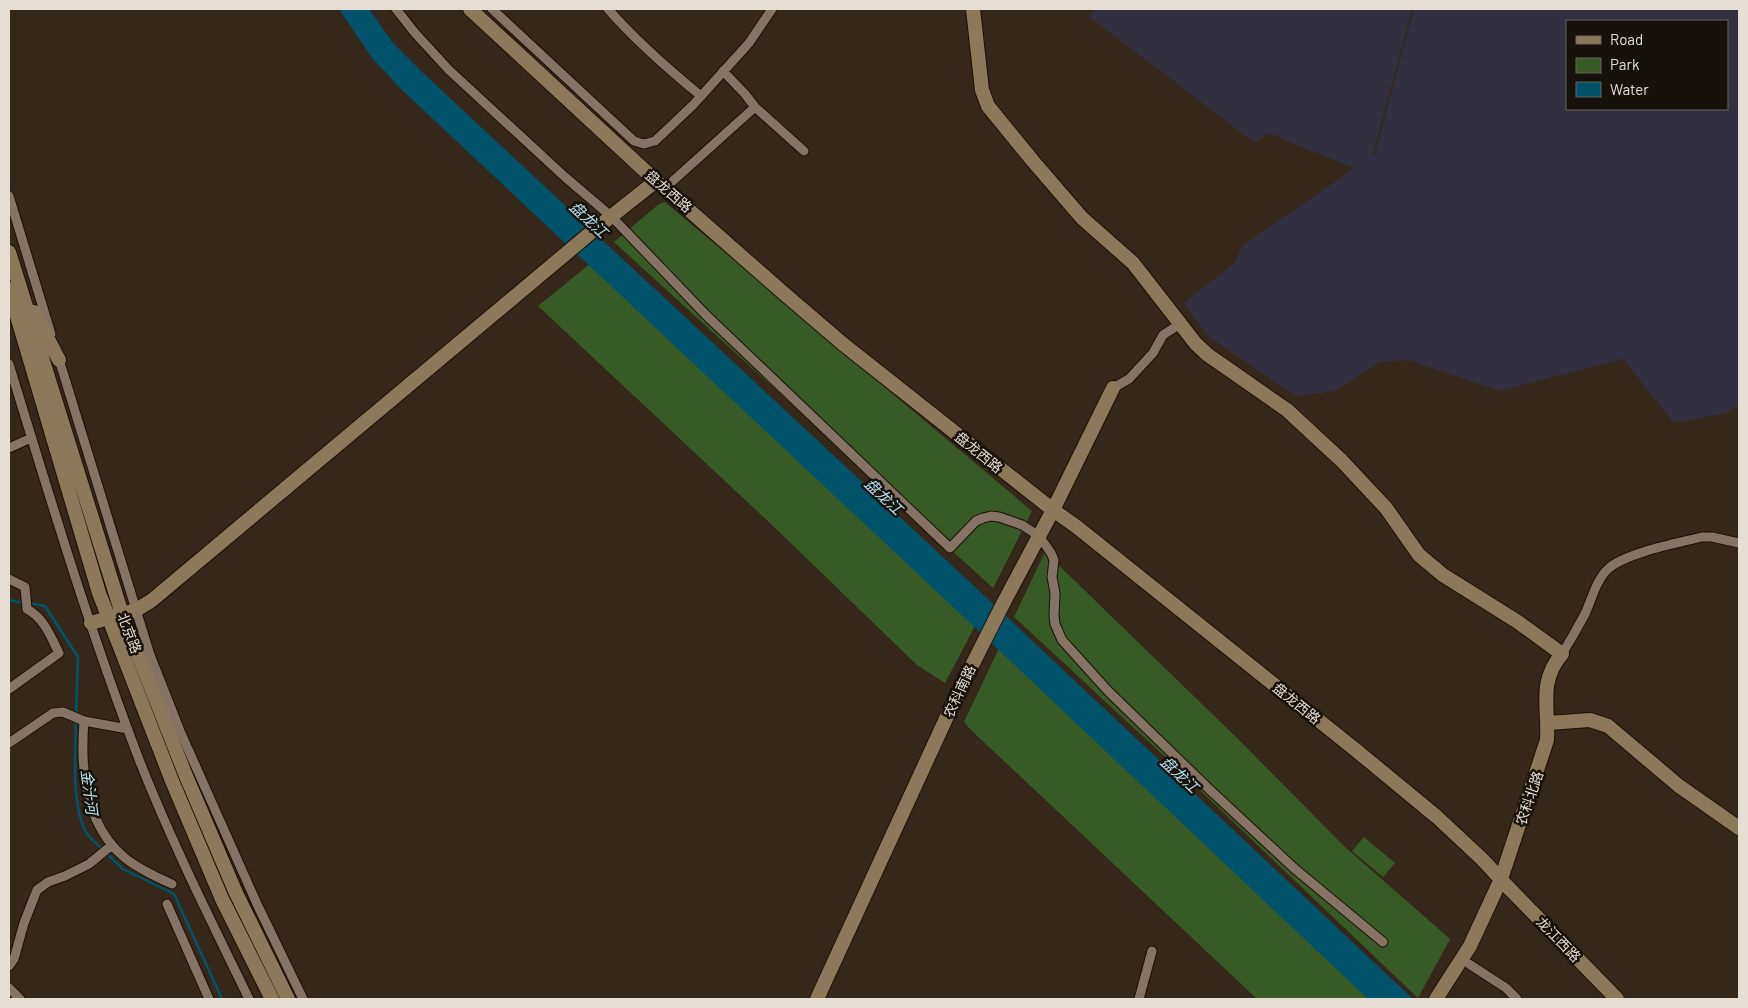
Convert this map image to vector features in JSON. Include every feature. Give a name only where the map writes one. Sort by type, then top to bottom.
[{"type":"main road","name":"盘龙西路","points":[[470,9],[661,184],[843,344],[1078,528],[1394,781],[1477,854],[1503,882]]},
{"type":"main road","points":[[973,9],[982,90],[988,106],[1082,218],[1133,263],[1196,344],[1208,355],[1287,410],[1342,461],[1386,508],[1419,555],[1443,574],[1518,622],[1562,654]]},
{"type":"main road","points":[[91,623],[136,610],[151,601],[594,230],[661,184]]},
{"type":"main road","name":"北京路","points":[[9,252],[13,285],[116,617],[172,781],[222,899],[272,999]]},
{"type":"main road","points":[[13,285],[59,360]]},
{"type":"main road","name":"农科南路","points":[[817,999],[976,656],[1053,510],[1113,388]]},
{"type":"main road","name":"北京路","points":[[116,617],[236,894],[288,999]]},
{"type":"main road","name":"农科北路","points":[[1445,999],[1477,950],[1503,882],[1544,755],[1547,740],[1546,697],[1549,674],[1562,654]]},
{"type":"main road","points":[[1548,723],[1590,720],[1608,726],[1679,786],[1739,828]]},
{"type":"main road","name":"农科北路","points":[[1436,999],[1470,946],[1503,882]]},
{"type":"main road","name":"龙江西路","points":[[1503,882],[1617,999]]},
{"type":"street","points":[[396,9],[449,70],[565,177],[612,217],[706,315],[950,548],[976,521],[991,516],[1022,525],[1038,536],[1052,553],[1054,560],[1052,577],[1054,616],[1055,624],[1062,640],[1108,691],[1217,797],[1295,869],[1383,942]]},
{"type":"street","points":[[492,9],[638,143],[655,141],[701,96],[749,43],[772,9]]},
{"type":"street","points":[[608,9],[627,31],[660,62],[701,96]]},
{"type":"street","points":[[723,72],[755,107],[804,151]]},
{"type":"street","points":[[661,184],[755,107]]},
{"type":"street","points":[[9,196],[150,655],[180,730],[257,904],[303,999]]},
{"type":"street","points":[[1113,388],[1129,379],[1153,353],[1162,335],[1180,324]]},
{"type":"street","points":[[9,364],[91,623],[141,764],[185,866],[248,999]]},
{"type":"street","points":[[9,448],[31,438]]},
{"type":"street","points":[[1562,654],[1585,614],[1602,576],[1618,562],[1702,537],[1712,536],[1739,543]]},
{"type":"street","points":[[9,579],[25,587],[27,609],[36,614],[43,622],[59,653],[9,689]]},
{"type":"street","points":[[9,744],[53,713],[63,712],[84,720],[128,729]]},
{"type":"street","points":[[84,720],[82,744],[84,772],[88,799],[96,821],[112,845],[124,858],[148,873],[172,884]]},
{"type":"street","points":[[9,966],[14,959],[24,923],[37,890],[48,882],[89,864],[112,845]]},
{"type":"street","points":[[167,904],[209,999]]},
{"type":"street","points":[[1139,999],[1152,951]]},
{"type":"street","points":[[1469,964],[1506,988],[1518,999]]},
{"type":"street","points":[[9,988],[20,999]]},
{"type":"shaded area","points":[[1097,9],[1412,9],[1371,161],[1358,170],[1268,133],[1255,143],[1088,16]]},
{"type":"shaded area","points":[[1414,9],[1739,9],[1739,405],[1726,413],[1674,423],[1623,359],[1500,391],[1409,360],[1380,362],[1335,391],[1296,396],[1208,336],[1183,303],[1234,264],[1242,246],[1375,154]]},
{"type":"green space","points":[[665,202],[1032,511],[993,588],[614,242],[659,204]]},
{"type":"green space","points":[[591,263],[976,624],[945,683],[917,665],[773,526],[538,306]]},
{"type":"green space","points":[[1045,552],[1236,737],[1344,846],[1450,939],[1418,998],[1162,754],[1014,617]]},
{"type":"green space","points":[[1000,646],[1374,999],[1257,999],[971,730],[964,722]]},
{"type":"green space","points":[[1364,837],[1395,863],[1383,877],[1352,851]]},
{"type":"water","points":[[339,9],[369,9],[393,43],[424,74],[989,600],[1413,999],[1368,999],[401,89],[372,58]]},
{"type":"waterway","name":"金汁河","points":[[9,600],[23,603]]},
{"type":"waterway","name":"金汁河","points":[[29,603],[45,606],[78,657],[76,714]]},
{"type":"waterway","name":"金汁河","points":[[76,720],[75,780],[79,811],[88,835],[102,849]]},
{"type":"waterway","name":"金汁河","points":[[106,853],[123,869],[174,894],[222,999]]},
{"type":"water label","name":"盘龙江","points":[[589,219]]},
{"type":"water label","name":"盘龙江","points":[[884,496]]},
{"type":"water label","name":"盘龙江","points":[[1180,774]]}]
